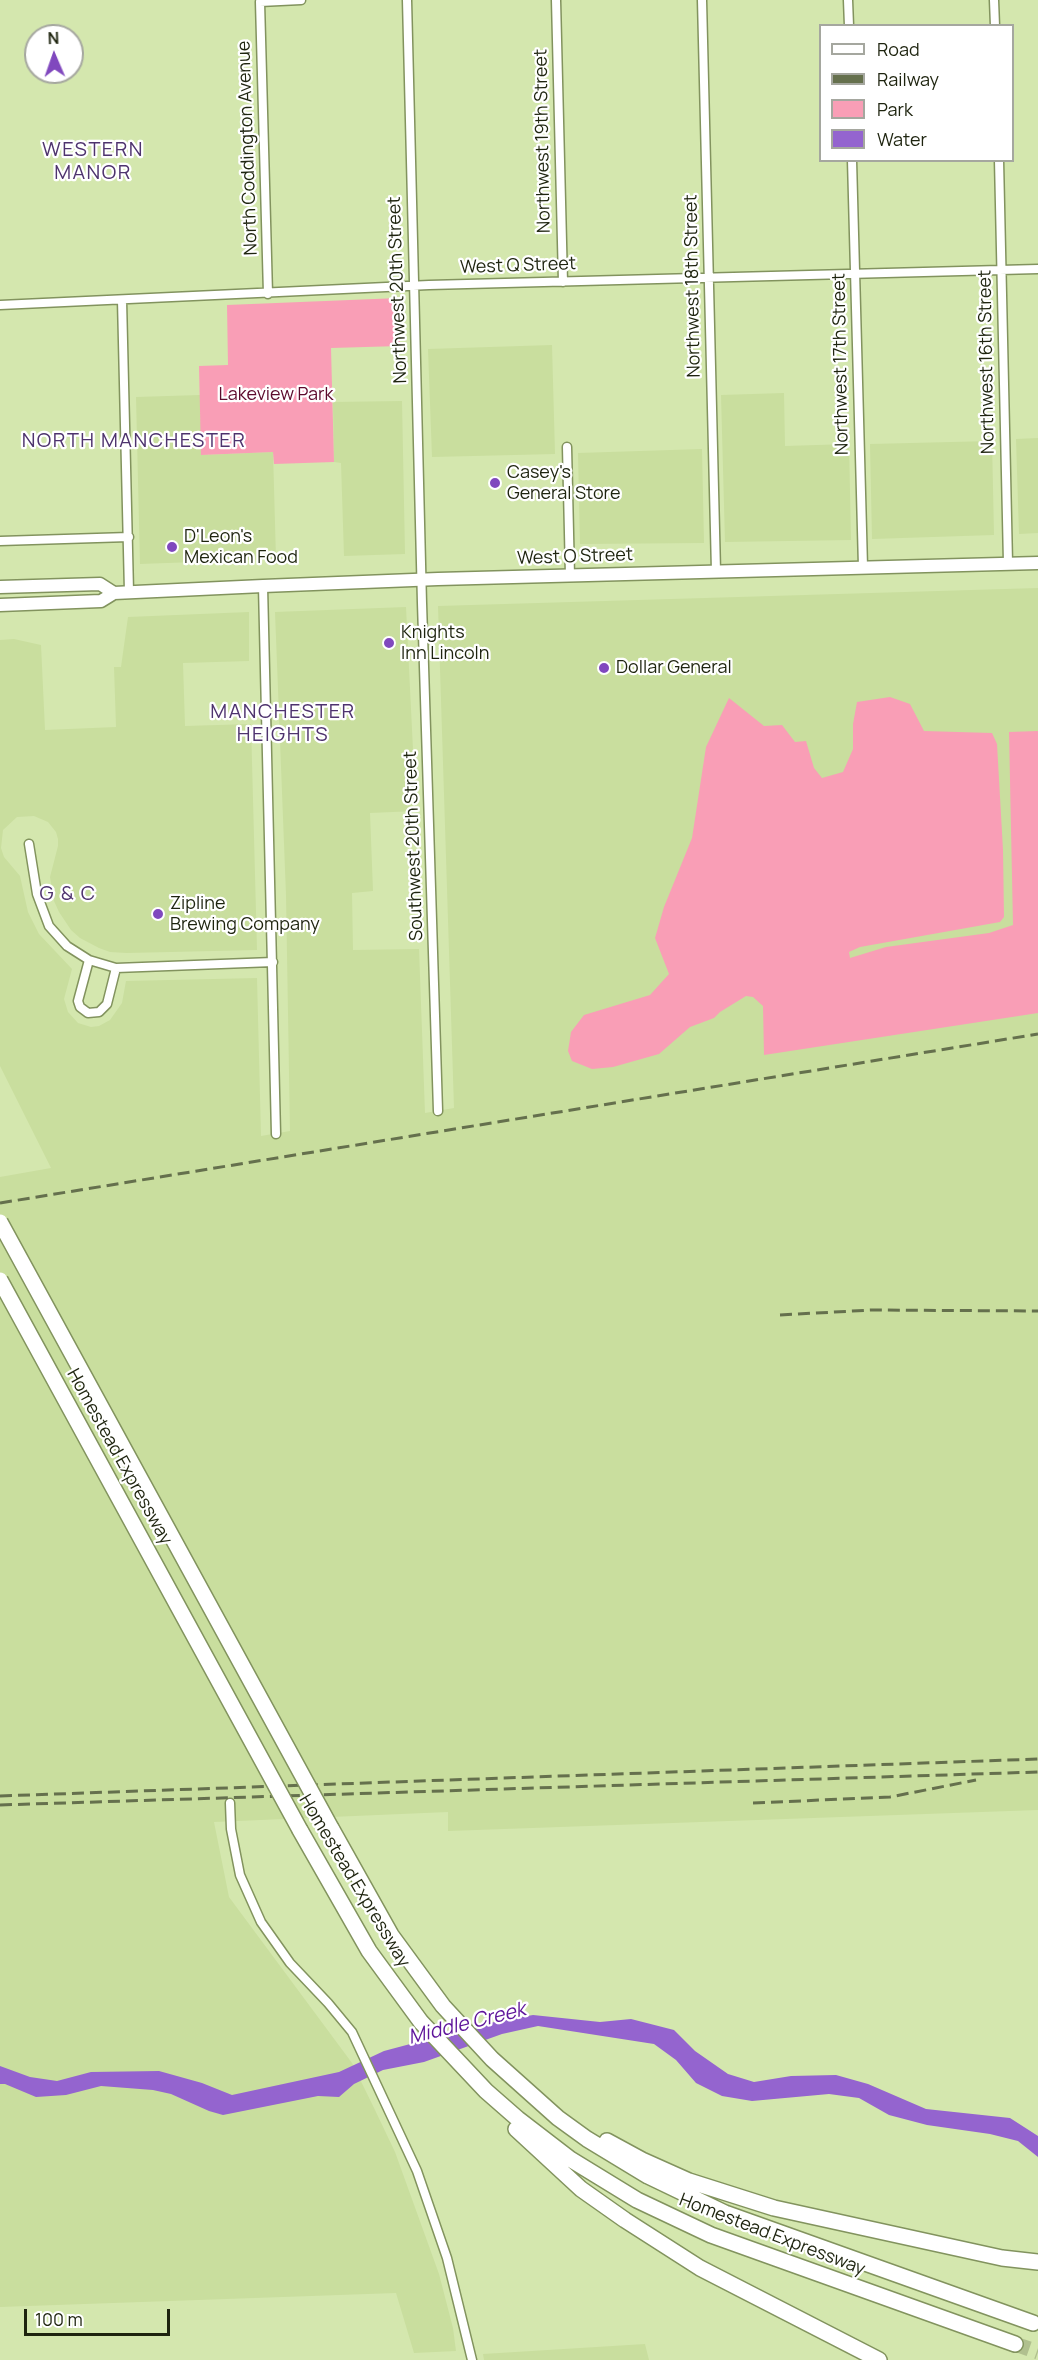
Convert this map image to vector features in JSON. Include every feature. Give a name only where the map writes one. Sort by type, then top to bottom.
[{"type":"highway","name":"Homestead Expressway","points":[[0,1222],[386,1927],[427,1986],[466,2033],[558,2118],[632,2168],[709,2206],[1033,2323]]},
{"type":"highway","name":"Homestead Expressway","points":[[0,1280],[300,1830],[369,1951],[421,2022],[486,2091],[570,2159],[669,2217],[763,2255],[1015,2344]]},
{"type":"highway","points":[[486,2091],[510,2124],[581,2188],[624,2220],[700,2268],[879,2360]]},
{"type":"highway","points":[[558,2118],[586,2128],[666,2171],[736,2197],[774,2208],[1002,2258],[1026,2265],[1038,2272]]},
{"type":"highway","points":[[1002,2258],[1038,2262]]},
{"type":"highway","points":[[829,2336],[848,2354],[860,2360]]},
{"type":"main road","name":"West O Street","points":[[0,605],[101,601],[114,593],[262,586],[1038,563]]},
{"type":"main road","name":"West O Street","points":[[0,587],[100,584],[114,593]]},
{"type":"street","name":"North Coddington Avenue","points":[[268,294],[260,2],[301,0]]},
{"type":"street","name":"Northwest 20th Street","points":[[407,0],[422,580]]},
{"type":"street","name":"Northwest 19th Street","points":[[556,0],[563,282]]},
{"type":"street","name":"Northwest 18th Street","points":[[702,0],[716,571]]},
{"type":"street","points":[[848,0],[849,24]]},
{"type":"street","points":[[994,0],[995,24]]},
{"type":"street","name":"Northwest 17th Street","points":[[852,162],[863,567]]},
{"type":"street","name":"Northwest 16th Street","points":[[999,162],[1008,563]]},
{"type":"street","name":"West Q Street","points":[[0,305],[414,286],[1038,269]]},
{"type":"street","points":[[122,300],[129,592]]},
{"type":"street","points":[[567,447],[570,576]]},
{"type":"street","points":[[0,541],[129,537]]},
{"type":"street","name":"Southwest 20th Street","points":[[422,580],[438,1111]]},
{"type":"street","points":[[262,586],[276,1134]]},
{"type":"street","points":[[29,844],[36,890],[49,926],[67,946],[89,960],[116,968],[273,962]]},
{"type":"street","points":[[89,960],[78,1001],[88,1013],[99,1012],[107,1004],[116,968]]},
{"type":"street","points":[[230,1803],[231,1829],[240,1875],[261,1922],[290,1963],[340,2016],[360,2048],[417,2171],[450,2270],[472,2360]]},
{"type":"shaded area","points":[[552,345],[555,454],[432,457],[428,349]]},
{"type":"shaded area","points":[[784,393],[785,446],[849,444],[851,540],[725,542],[721,395]]},
{"type":"shaded area","name":"NORTH MANCHESTER","points":[[200,395],[202,455],[273,452],[276,559],[140,564],[136,397]]},
{"type":"shaded area","points":[[402,401],[405,554],[344,556],[341,463],[334,462],[333,402]]},
{"type":"shaded area","points":[[1038,438],[1038,533],[1019,534],[1016,439]]},
{"type":"shaded area","points":[[992,441],[994,535],[872,539],[870,444]]},
{"type":"shaded area","points":[[702,449],[704,543],[580,544],[578,453]]},
{"type":"shaded area","points":[[1038,588],[1038,1810],[448,1831],[448,1812],[214,1822],[229,1897],[352,2063],[395,2152],[439,2274],[453,2328],[456,2351],[414,2353],[396,2293],[0,2307],[0,1177],[51,1168],[0,1066],[0,640],[14,639],[41,645],[45,730],[116,727],[114,667],[121,667],[128,617],[249,612],[249,661],[183,663],[185,726],[251,724],[257,950],[127,953],[110,952],[99,948],[80,938],[71,930],[54,901],[50,877],[58,839],[56,832],[48,822],[34,816],[17,817],[3,830],[1,848],[4,857],[20,876],[28,912],[39,934],[72,969],[64,999],[68,1012],[78,1023],[91,1027],[99,1026],[110,1020],[122,1003],[126,981],[257,978],[261,1136],[290,1131],[286,895],[275,612],[406,607],[416,811],[370,813],[373,891],[352,893],[353,950],[419,949],[425,1113],[454,1108],[438,606]]},
{"type":"shaded area","points":[[645,2344],[649,2360],[484,2360],[483,2354]]},
{"type":"green space","name":"Lakeview Park","points":[[399,298],[400,346],[331,348],[334,462],[274,464],[273,452],[201,455],[199,366],[228,365],[227,305]]},
{"type":"green space","points":[[890,697],[910,704],[924,731],[992,733],[997,744],[1004,917],[1000,922],[860,947],[849,952],[850,958],[886,947],[989,933],[1013,925],[1009,732],[1038,731],[1038,1013],[764,1055],[763,1006],[753,997],[746,996],[714,1018],[690,1027],[659,1054],[613,1067],[592,1069],[572,1061],[568,1051],[571,1032],[584,1015],[650,995],[669,974],[655,938],[664,907],[692,838],[706,747],[729,698],[764,726],[782,725],[795,742],[806,741],[814,768],[822,778],[843,772],[853,749],[853,724],[857,702]]},
{"type":"water","points":[[533,2015],[600,2022],[631,2019],[674,2030],[695,2051],[728,2074],[754,2082],[791,2076],[836,2075],[868,2084],[926,2109],[1010,2118],[1038,2136],[1038,2157],[1018,2141],[990,2134],[927,2125],[889,2115],[859,2098],[829,2094],[752,2101],[722,2096],[696,2083],[676,2060],[654,2044],[538,2026],[502,2034],[424,2062],[383,2070],[354,2084],[339,2097],[318,2096],[223,2115],[171,2094],[153,2090],[101,2086],[66,2095],[36,2097],[0,2084],[0,2066],[30,2077],[57,2081],[91,2072],[159,2071],[202,2083],[232,2095],[339,2072],[384,2051],[489,2023]]},
{"type":"tunnel","points":[[1015,2344],[1038,2352]]},
{"type":"railway","points":[[0,1203],[1038,1034]]},
{"type":"railway","points":[[780,1315],[872,1310],[1038,1311]]},
{"type":"railway","points":[[0,1796],[1038,1759]]},
{"type":"railway","points":[[0,1805],[1038,1772]]},
{"type":"railway","points":[[753,1803],[890,1797],[976,1780]]},
{"type":"place","name":"Casey's General Store","points":[[495,483]]},
{"type":"place","name":"D'Leon's Mexican Food","points":[[172,547]]},
{"type":"place","name":"Knights Inn Lincoln","points":[[389,643]]},
{"type":"place","name":"Dollar General","points":[[604,668]]},
{"type":"place","name":"Zipline Brewing Company","points":[[158,914]]},
{"type":"district","name":"WESTERN MANOR","points":[[93,162]]},
{"type":"district","name":"NORTH MANCHESTER","points":[[134,441]]},
{"type":"district","name":"MANCHESTER HEIGHTS","points":[[283,724]]},
{"type":"district","name":"G & C","points":[[68,894]]},
{"type":"water label","name":"Middle Creek","points":[[467,2024]]}]
